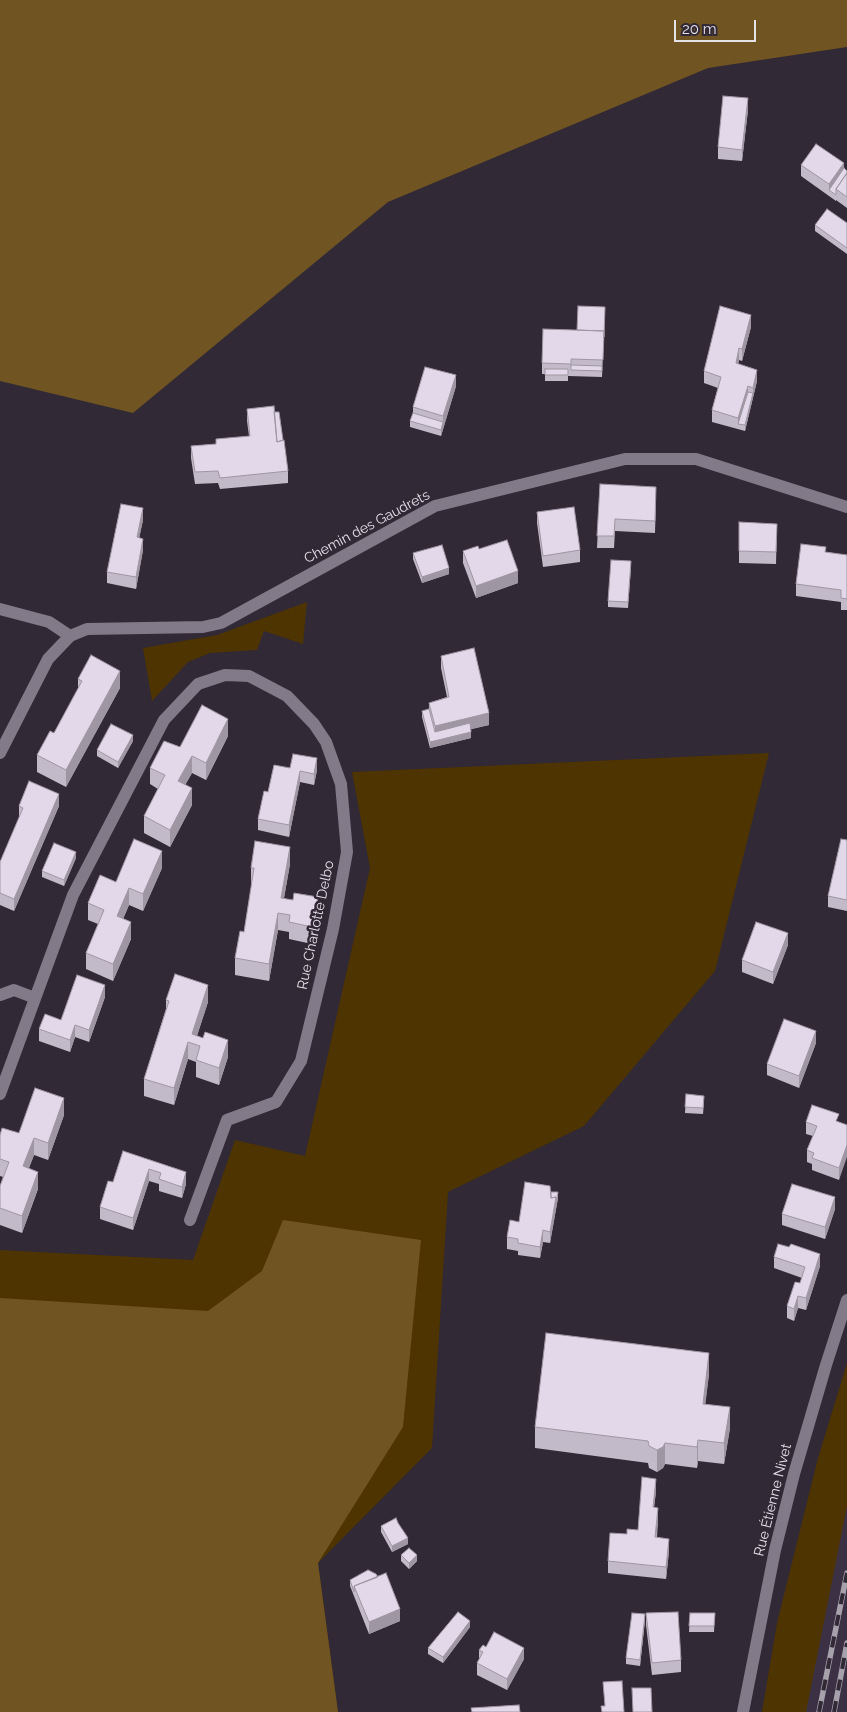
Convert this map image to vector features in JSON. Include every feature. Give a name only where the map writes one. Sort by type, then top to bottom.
[{"type":"street","name":"Chemin des Gaudrets","points":[[0,753],[48,659],[70,636],[86,629],[204,627],[221,623],[435,506],[625,459],[696,458],[847,507]]},
{"type":"street","points":[[0,609],[49,622],[70,636]]},
{"type":"street","name":"Rue Charlotte Delbo","points":[[0,1094],[73,895],[164,720],[198,684],[225,676],[249,676],[287,696],[314,724],[326,742],[341,784],[346,852],[333,929],[301,1061],[276,1102],[227,1120],[190,1220]]},
{"type":"street","points":[[0,994],[14,990],[35,998]]},
{"type":"street","name":"Rue Étienne Nivet","points":[[743,1712],[775,1550],[794,1474],[847,1300]]},
{"type":"shaded area","points":[[0,0],[847,0],[847,47],[708,68],[388,202],[133,413],[0,381]]},
{"type":"shaded area","points":[[307,602],[303,644],[264,631],[257,650],[210,653],[188,662],[152,701],[143,648],[217,635]]},
{"type":"shaded area","points":[[769,753],[715,971],[584,1126],[448,1192],[432,1448],[318,1563],[338,1712],[0,1712],[0,1250],[193,1260],[235,1140],[305,1156],[370,868],[352,772]]},
{"type":"shaded area","points":[[283,1220],[421,1240],[403,1427],[318,1563],[338,1712],[0,1712],[0,1298],[208,1311],[262,1271]]},
{"type":"shaded area","points":[[847,1363],[847,1506],[806,1712],[762,1712],[777,1623],[818,1458]]},
{"type":"shaded area","points":[[847,1455],[847,1712],[790,1712]]},
{"type":"building","points":[[723,96],[748,98],[742,150],[718,147]]},
{"type":"building","points":[[816,144],[844,163],[829,184],[801,165]]},
{"type":"building","points":[[844,168],[847,173],[836,189],[836,195],[829,190]]},
{"type":"building","points":[[847,173],[847,197],[836,189]]},
{"type":"building","points":[[827,209],[847,223],[847,248],[815,225]]},
{"type":"building","points":[[578,306],[605,307],[604,337],[604,331],[577,330]]},
{"type":"building","points":[[720,306],[751,315],[742,349],[739,348],[736,363],[757,370],[753,388],[748,386],[738,418],[712,410],[721,377],[704,371]]},
{"type":"building","points":[[543,329],[604,331],[603,360],[571,359],[571,364],[542,363]]},
{"type":"building","points":[[571,365],[602,366],[602,371],[571,370]]},
{"type":"building","points":[[425,367],[456,375],[443,416],[413,407]]},
{"type":"building","points":[[545,369],[568,369],[568,375],[545,375]]},
{"type":"building","points":[[748,392],[753,393],[745,425],[738,424]]},
{"type":"building","points":[[274,406],[277,442],[284,440],[288,471],[220,478],[218,471],[195,472],[191,446],[216,444],[216,439],[250,436],[247,409]]},
{"type":"building","points":[[274,412],[279,412],[283,440],[277,442]]},
{"type":"building","points":[[413,413],[443,422],[441,430],[410,421]]},
{"type":"building","points":[[600,484],[656,487],[655,521],[615,519],[614,536],[597,536]]},
{"type":"building","points":[[121,504],[143,508],[137,537],[143,539],[136,577],[107,572]]},
{"type":"building","points":[[574,507],[580,550],[543,556],[537,512]]},
{"type":"building","points":[[739,522],[777,524],[776,552],[739,551]]},
{"type":"building","points":[[507,540],[518,571],[476,586],[463,551],[478,546],[479,549]]},
{"type":"building","points":[[801,544],[826,547],[825,552],[847,555],[847,599],[841,598],[841,590],[796,584]]},
{"type":"building","points":[[442,545],[449,568],[422,577],[413,553]]},
{"type":"building","points":[[611,560],[631,561],[628,602],[608,601]]},
{"type":"building","points":[[474,648],[489,713],[435,726],[429,703],[449,697],[441,656]]},
{"type":"building","points":[[91,655],[120,671],[66,770],[37,755],[50,731],[54,733],[82,681],[78,679]]},
{"type":"building","points":[[202,705],[228,719],[206,763],[192,756],[178,781],[192,788],[170,830],[144,816],[165,775],[150,768],[164,741],[180,747]]},
{"type":"building","points":[[429,709],[435,732],[470,723],[471,732],[430,742],[422,711]]},
{"type":"building","points":[[111,724],[133,735],[118,762],[97,750]]},
{"type":"building","points":[[293,754],[317,758],[314,774],[300,771],[289,825],[258,819],[264,791],[268,792],[274,765],[290,768]]},
{"type":"building","points":[[29,781],[59,794],[14,899],[0,893],[0,862],[23,808],[19,806]]},
{"type":"building","points":[[134,839],[162,851],[143,894],[129,888],[117,916],[131,922],[113,964],[86,953],[104,910],[88,903],[100,875],[116,882]]},
{"type":"building","points":[[841,839],[847,840],[847,900],[828,896]]},
{"type":"building","points":[[255,841],[290,847],[281,898],[293,900],[294,893],[318,897],[312,927],[289,922],[290,915],[278,913],[269,964],[235,958],[240,931],[244,932],[254,868],[251,868]]},
{"type":"building","points":[[54,843],[76,852],[64,880],[42,871]]},
{"type":"building","points":[[756,922],[788,933],[773,972],[742,960]]},
{"type":"building","points":[[175,974],[208,985],[192,1034],[203,1038],[205,1032],[228,1040],[219,1068],[196,1060],[200,1046],[188,1042],[174,1088],[144,1079],[169,1001],[166,1000]]},
{"type":"building","points":[[77,975],[105,985],[89,1030],[75,1025],[70,1040],[39,1029],[45,1014],[61,1020]]},
{"type":"building","points":[[784,1019],[816,1031],[799,1076],[767,1064]]},
{"type":"building","points":[[35,1088],[64,1098],[48,1143],[34,1138],[23,1166],[38,1172],[22,1216],[0,1208],[0,1186],[9,1162],[0,1159],[0,1135],[2,1128],[19,1133]]},
{"type":"building","points":[[686,1094],[704,1096],[703,1108],[685,1107]]},
{"type":"building","points":[[812,1105],[839,1114],[836,1121],[847,1125],[847,1145],[839,1168],[812,1158],[814,1153],[807,1150],[817,1126],[806,1122]]},
{"type":"building","points":[[123,1151],[186,1172],[182,1187],[159,1179],[161,1173],[149,1169],[133,1218],[100,1207],[108,1181],[113,1182]]},
{"type":"building","points":[[525,1182],[550,1186],[551,1198],[556,1197],[550,1232],[543,1230],[540,1247],[518,1243],[518,1239],[507,1237],[510,1220],[519,1222]]},
{"type":"building","points":[[792,1184],[835,1197],[825,1227],[782,1214]]},
{"type":"building","points":[[551,1192],[558,1192],[556,1203],[556,1197],[551,1198]]},
{"type":"building","points":[[778,1244],[789,1247],[791,1244],[820,1254],[806,1298],[798,1296],[794,1309],[787,1306],[795,1282],[800,1283],[805,1267],[774,1257]]},
{"type":"building","points":[[546,1333],[709,1353],[703,1404],[730,1407],[724,1443],[698,1440],[697,1447],[665,1443],[663,1447],[657,1450],[649,1446],[648,1441],[535,1427]]},
{"type":"building","points":[[642,1477],[656,1479],[653,1507],[658,1508],[655,1537],[669,1539],[666,1567],[608,1561],[610,1533],[627,1534],[627,1529],[638,1530]]},
{"type":"building","points":[[396,1518],[408,1538],[392,1546],[381,1526]]},
{"type":"building","points":[[409,1548],[417,1555],[409,1563],[401,1555]]},
{"type":"building","points":[[368,1570],[378,1577],[354,1586],[354,1592],[350,1580]]},
{"type":"building","points":[[386,1573],[400,1609],[369,1622],[354,1586]]},
{"type":"building","points":[[458,1612],[470,1621],[443,1657],[428,1648]]},
{"type":"building","points":[[678,1612],[681,1660],[652,1663],[646,1613]]},
{"type":"building","points":[[632,1613],[645,1614],[640,1660],[626,1658]]},
{"type":"building","points":[[690,1613],[715,1613],[714,1626],[689,1626]]},
{"type":"building","points":[[494,1632],[524,1648],[507,1679],[477,1663],[483,1652],[479,1650],[483,1645],[486,1647]]},
{"type":"building","points":[[622,1681],[624,1712],[602,1712],[601,1706],[605,1706],[603,1682]]},
{"type":"building","points":[[632,1688],[651,1688],[652,1712],[633,1712]]},
{"type":"building","points":[[519,1705],[520,1712],[472,1712],[471,1708]]},
{"type":"railway","points":[[819,1712],[847,1573]]},
{"type":"railway","points":[[834,1712],[847,1643]]}]
